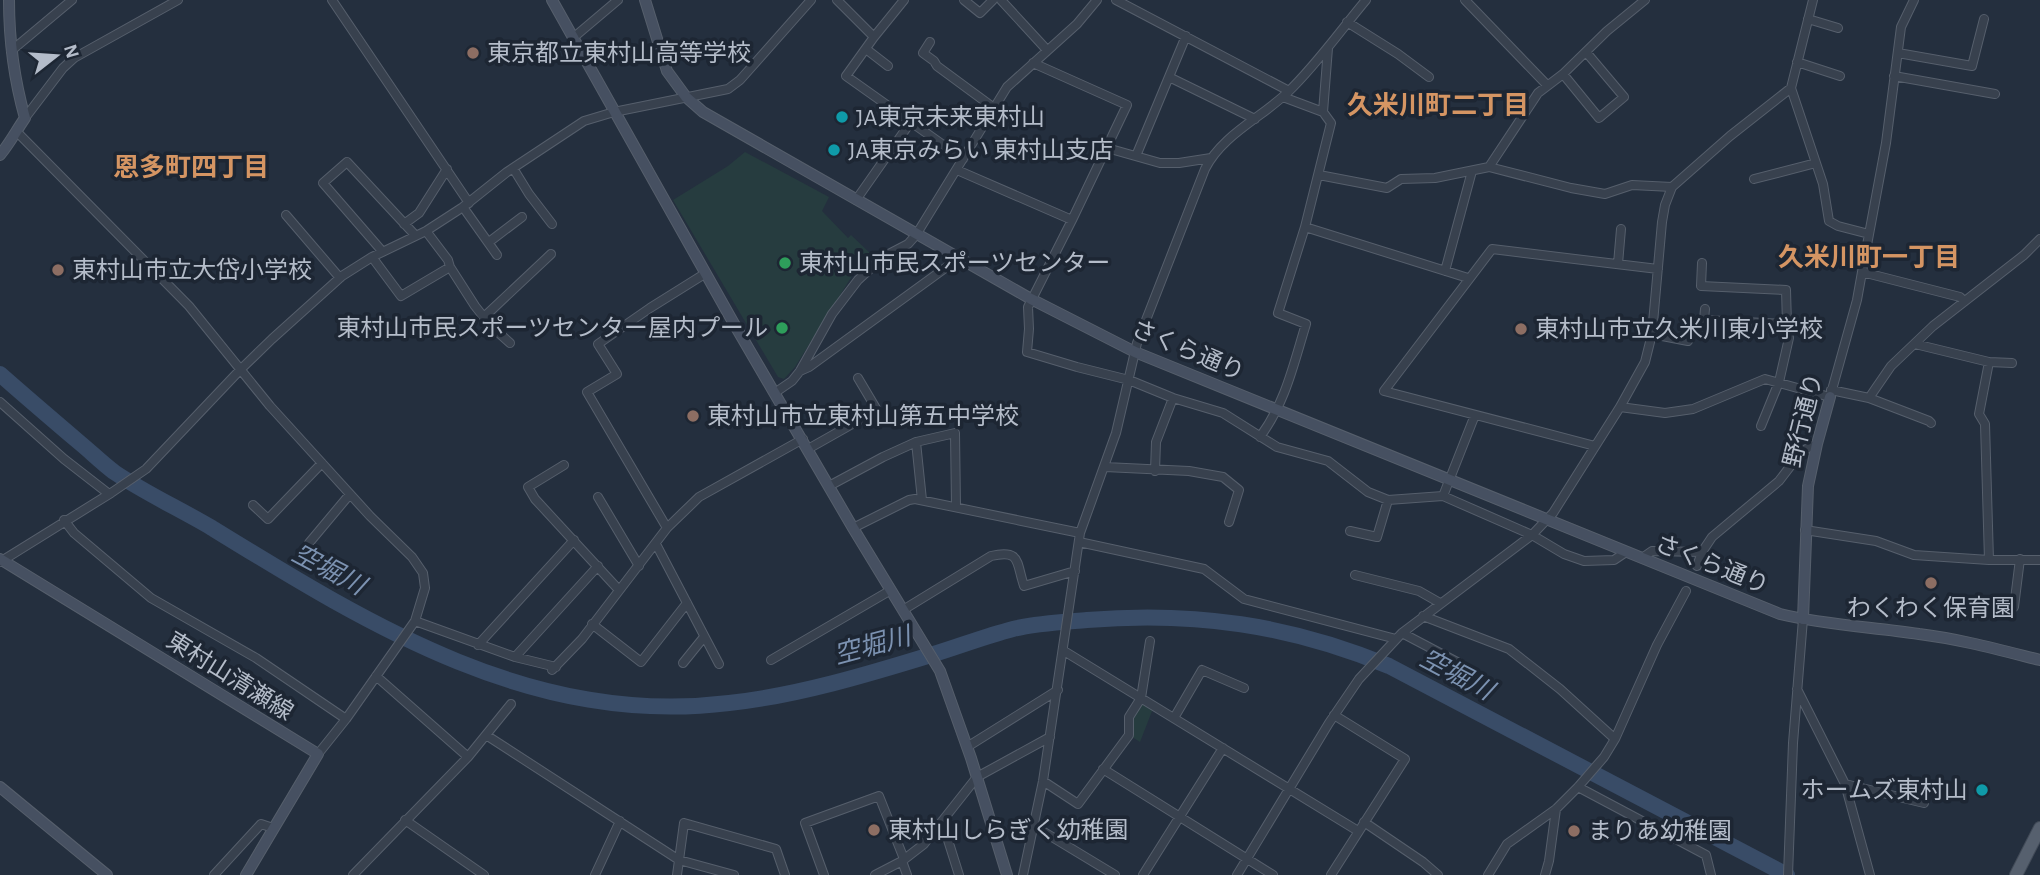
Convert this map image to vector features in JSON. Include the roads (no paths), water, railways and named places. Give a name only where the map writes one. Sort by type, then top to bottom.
[{"type":"main road","points":[[2016,875],[2040,828]]},
{"type":"street","points":[[9,0],[11,51],[16,86],[25,118]]},
{"type":"street","points":[[11,51],[72,0]]},
{"type":"street","points":[[0,155],[12,141],[25,118],[74,58],[178,0]]},
{"type":"street","points":[[331,0],[447,169],[497,255]]},
{"type":"street","points":[[552,0],[853,528],[940,671],[1007,875]]},
{"type":"street","points":[[573,38],[618,0]]},
{"type":"street","name":"さくら通り","points":[[645,0],[667,71],[686,97],[704,112],[916,235],[1031,299],[1135,352],[1780,614],[1803,620],[1923,634],[2040,660]]},
{"type":"street","points":[[1,560],[110,494],[147,467],[240,370],[340,278],[382,251],[426,231],[584,121],[614,112],[727,89],[740,80],[811,0]]},
{"type":"street","points":[[837,0],[874,37]]},
{"type":"street","points":[[904,0],[846,76],[963,159]]},
{"type":"street","points":[[964,0],[980,13],[993,0]]},
{"type":"street","points":[[1001,0],[1047,50]]},
{"type":"street","points":[[776,392],[792,381],[800,371],[832,314],[858,280],[883,257],[908,244],[916,235],[1007,87],[1077,24],[1097,0]]},
{"type":"street","points":[[1116,0],[1323,112],[1331,123],[1305,227],[1278,313],[1306,324],[1278,410],[1260,437]]},
{"type":"street","points":[[1023,875],[1043,781],[1080,537],[1116,433],[1137,344],[1210,158],[1224,143],[1286,94],[1328,48],[1366,0]]},
{"type":"street","points":[[1465,0],[1547,85]]},
{"type":"street","points":[[1489,167],[1538,93],[1645,0]]},
{"type":"street","points":[[1813,0],[1791,88],[1823,184],[1829,221],[1869,234]]},
{"type":"street","name":"野行通り","points":[[1803,620],[1808,486],[1816,444],[1857,300],[1886,143],[1901,27],[1914,0]]},
{"type":"street","points":[[1808,19],[1838,28]]},
{"type":"street","points":[[1898,53],[1972,66],[1984,19]]},
{"type":"street","points":[[1347,22],[1429,77]]},
{"type":"street","points":[[1136,156],[1186,36]]},
{"type":"street","points":[[930,42],[923,53],[994,108]]},
{"type":"street","points":[[1323,112],[1328,48]]},
{"type":"street","points":[[866,49],[887,66]]},
{"type":"street","points":[[1563,74],[1599,118],[1624,97],[1586,52]]},
{"type":"street","points":[[1797,62],[1840,76]]},
{"type":"street","points":[[1033,63],[1127,105],[1031,299],[1028,307],[1027,352],[1129,380],[1173,398],[1223,413],[1277,447],[1328,461],[1368,492],[1388,500],[1443,496],[1584,561],[1614,561],[1626,552]]},
{"type":"street","points":[[1894,76],[1995,94]]},
{"type":"street","points":[[1169,77],[1255,120]]},
{"type":"street","points":[[1237,875],[1359,678],[1399,636],[1532,535],[1553,513],[1645,362],[1652,334],[1662,222],[1672,187],[1730,136],[1791,88]]},
{"type":"street","points":[[856,200],[910,123]]},
{"type":"street","points":[[16,131],[188,306],[322,463],[412,557],[423,572],[425,588],[415,622],[318,754],[246,875]]},
{"type":"street","points":[[1107,148],[1160,163],[1210,158]]},
{"type":"street","points":[[382,251],[323,183],[347,162],[415,235]]},
{"type":"street","points":[[1754,179],[1816,163]]},
{"type":"street","points":[[1319,175],[1387,188],[1401,179],[1435,178],[1489,167],[1605,194],[1632,185],[1672,187]]},
{"type":"street","points":[[513,168],[552,223]]},
{"type":"street","points":[[404,224],[419,213],[447,169]]},
{"type":"street","points":[[957,170],[1072,220]]},
{"type":"street","points":[[1445,271],[1472,171]]},
{"type":"street","points":[[286,215],[340,278]]},
{"type":"street","points":[[488,242],[522,216]]},
{"type":"street","points":[[1305,227],[1468,278]]},
{"type":"street","points":[[1619,264],[1621,229]]},
{"type":"street","points":[[426,231],[484,317],[510,343]]},
{"type":"street","points":[[1869,398],[1891,366],[1964,301],[2024,255],[2040,239]]},
{"type":"street","points":[[1595,446],[1384,391],[1492,249],[1658,269]]},
{"type":"street","points":[[484,317],[551,254]]},
{"type":"street","points":[[372,257],[401,296],[450,267]]},
{"type":"street","points":[[800,371],[959,258]]},
{"type":"street","points":[[1702,263],[1701,290],[1786,290],[1789,338],[1779,382],[1761,426]]},
{"type":"street","points":[[1862,272],[1960,297],[1964,301]]},
{"type":"street","points":[[667,528],[587,392],[617,374],[598,344],[706,273]]},
{"type":"street","points":[[1705,309],[1704,320],[1787,324]]},
{"type":"street","points":[[1652,334],[1688,341]]},
{"type":"street","points":[[1915,344],[1989,362],[2012,363]]},
{"type":"street","points":[[1989,362],[1979,414],[1984,424],[1989,560]]},
{"type":"street","points":[[415,622],[554,669],[569,654],[667,528],[699,497],[877,410],[858,379]]},
{"type":"street","points":[[1620,407],[1665,413],[1693,409],[1765,379],[1869,398],[1931,424]]},
{"type":"street","points":[[1156,471],[1156,442],[1173,398]]},
{"type":"street","points":[[0,402],[110,494]]},
{"type":"street","points":[[1443,496],[1475,415]]},
{"type":"street","points":[[829,486],[916,442],[955,433],[956,507]]},
{"type":"street","points":[[916,442],[922,500]]},
{"type":"street","points":[[1697,566],[1712,537],[1779,481],[1802,451],[1816,444]]},
{"type":"street","points":[[268,519],[322,463]]},
{"type":"street","points":[[564,465],[528,487],[535,499],[619,590]]},
{"type":"street","points":[[1105,467],[1189,471],[1223,477],[1239,490],[1229,522]]},
{"type":"street","points":[[309,543],[350,494]]},
{"type":"street","points":[[598,497],[639,566]]},
{"type":"street","points":[[853,528],[909,500],[956,507],[1204,569],[1244,599],[1399,636],[1459,663]]},
{"type":"street","points":[[1350,531],[1377,537],[1388,500]]},
{"type":"street","points":[[253,505],[275,525]]},
{"type":"street","points":[[64,520],[74,533],[151,598],[256,658],[346,719]]},
{"type":"street","points":[[1805,530],[1876,541],[1914,555],[2040,560]]},
{"type":"street","points":[[478,645],[574,540]]},
{"type":"street","points":[[656,544],[719,664]]},
{"type":"street","points":[[1642,558],[1652,551],[1702,552]]},
{"type":"street","points":[[903,610],[991,556],[1012,554],[1024,586],[1075,571]]},
{"type":"street","points":[[2014,607],[2020,559]]},
{"type":"street","name":"東村山清瀬線","points":[[1,560],[318,754]]},
{"type":"street","points":[[515,657],[598,566]]},
{"type":"street","points":[[1355,575],[1419,591],[1440,603]]},
{"type":"street","points":[[771,660],[891,590]]},
{"type":"street","points":[[1488,875],[1507,844],[1556,808],[1604,757],[1686,591]]},
{"type":"street","points":[[592,624],[640,662],[687,604]]},
{"type":"street","points":[[1423,616],[1509,649],[1560,689],[1615,739]]},
{"type":"street","points":[[1788,875],[1793,743],[1803,620]]},
{"type":"street","points":[[683,663],[704,637]]},
{"type":"street","points":[[1043,781],[1078,804],[1129,735],[1129,717],[1141,698],[1150,641]]},
{"type":"street","points":[[1064,651],[1358,831]]},
{"type":"street","points":[[1174,718],[1202,670],[1244,688]]},
{"type":"street","points":[[376,676],[468,757]]},
{"type":"street","points":[[1797,689],[1845,784],[1870,875]]},
{"type":"street","points":[[967,747],[1058,690]]},
{"type":"street","points":[[353,875],[468,757],[511,704]]},
{"type":"street","points":[[1331,875],[1405,759],[1334,715]]},
{"type":"street","points":[[486,736],[680,860],[734,875]]},
{"type":"street","points":[[875,875],[903,860],[924,844],[977,777],[1050,737]]},
{"type":"street","points":[[1143,875],[1223,748]]},
{"type":"street","points":[[1103,769],[1273,875]]},
{"type":"street","points":[[1845,784],[1924,803]]},
{"type":"street","points":[[1579,786],[1706,855],[1711,875]]},
{"type":"street","points":[[0,787],[107,875]]},
{"type":"street","points":[[824,875],[805,823],[879,796],[907,875]]},
{"type":"street","points":[[1545,875],[1556,808]]},
{"type":"street","points":[[405,820],[484,875]]},
{"type":"street","points":[[594,875],[620,821]]},
{"type":"street","points":[[942,821],[960,875]]},
{"type":"street","points":[[1364,822],[1438,875]]},
{"type":"street","points":[[677,875],[684,823],[776,849],[785,875]]},
{"type":"street","points":[[214,875],[261,824],[273,828]]},
{"type":"street","points":[[1034,825],[1115,875]]},
{"type":"waterway","name":"空堀川","points":[[0,374],[110,469],[138,487],[394,633],[457,661],[522,684],[588,700],[657,706],[729,703],[832,683],[1031,625],[1127,618],[1241,624],[1315,640],[1389,666],[1787,875]]},
{"type":"place","name":"東京都立東村山高等学校","points":[[473,53]]},
{"type":"place","name":"JA東京未来東村山","points":[[842,117]]},
{"type":"place","name":"JA東京みらい 東村山支店","points":[[834,150]]},
{"type":"place","name":"東村山市民スポーツセンター","points":[[785,263]]},
{"type":"place","name":"東村山市立大岱小学校","points":[[58,270]]},
{"type":"place","name":"東村山市民スポーツセンター屋内プール","points":[[782,328]]},
{"type":"place","name":"東村山市立久米川東小学校","points":[[1521,329]]},
{"type":"place","name":"東村山市立東村山第五中学校","points":[[693,416]]},
{"type":"place","name":"わくわく保育園","points":[[1931,583]]},
{"type":"place","name":"ホームズ東村山","points":[[1982,790]]},
{"type":"place","name":"東村山しらぎく幼稚園","points":[[874,830]]},
{"type":"place","name":"まりあ幼稚園","points":[[1574,831]]},
{"type":"district","name":"久米川町二丁目","points":[[1438,105]]},
{"type":"district","name":"恩多町四丁目","points":[[191,167]]},
{"type":"district","name":"久米川町一丁目","points":[[1869,257]]}]
